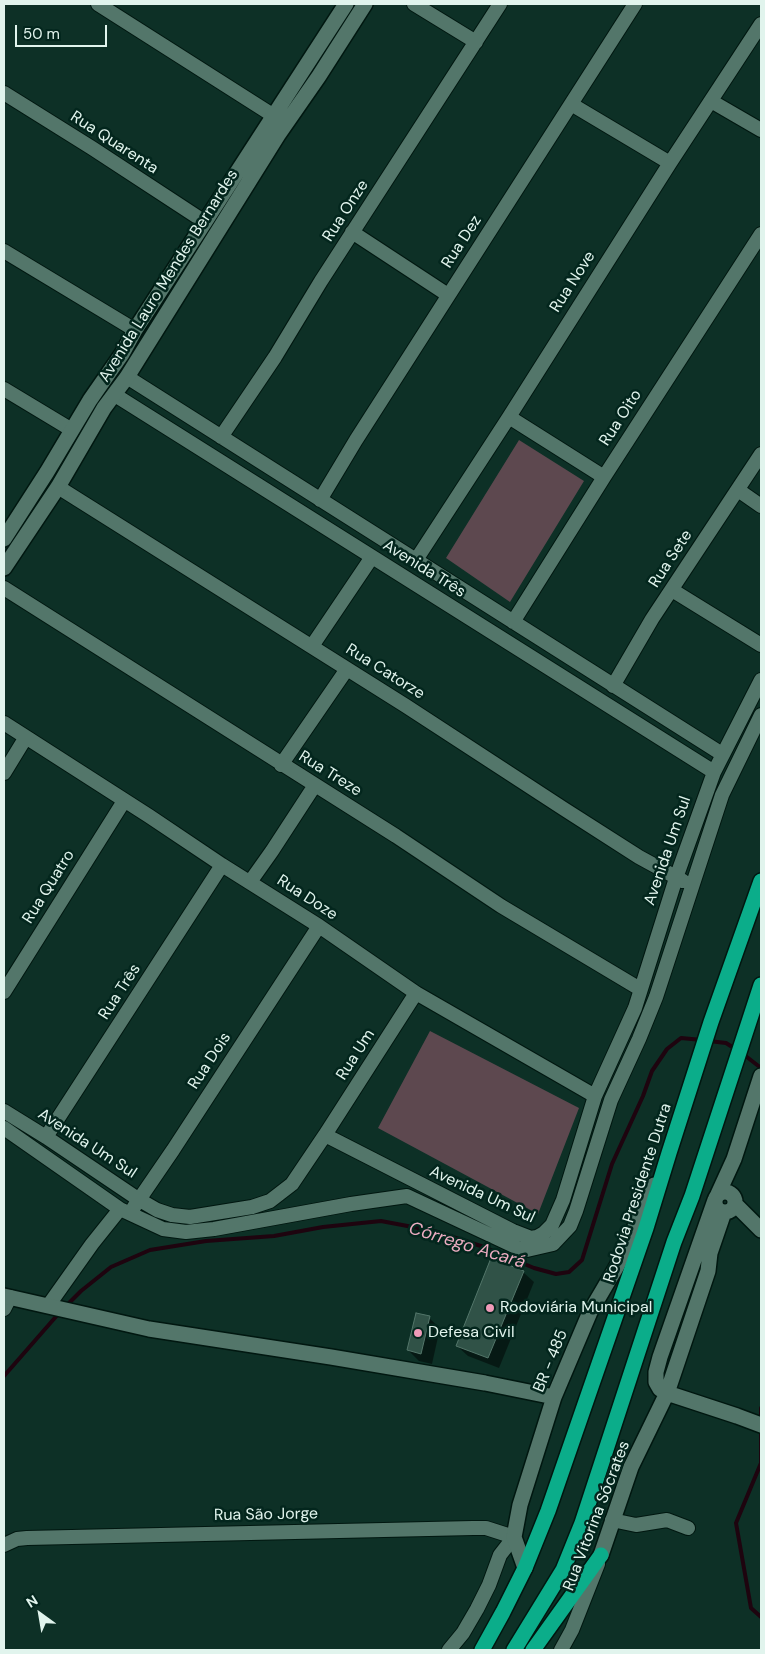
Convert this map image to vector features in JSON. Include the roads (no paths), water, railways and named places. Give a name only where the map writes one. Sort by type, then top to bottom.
[{"type":"highway","name":"Rodovia Presidente Dutra","points":[[482,1650],[525,1568],[548,1511],[646,1228],[708,1032],[761,881]]},
{"type":"highway","points":[[514,1650],[563,1570],[582,1523],[761,985]]},
{"type":"highway","points":[[533,1650],[601,1555]]},
{"type":"street","points":[[98,4],[274,116]]},
{"type":"street","name":"Avenida Lauro Mendes Bernardes","points":[[6,536],[90,400],[205,222],[278,135],[319,76],[365,4]]},
{"type":"street","points":[[414,4],[476,42]]},
{"type":"street","name":"Rua Onze","points":[[221,437],[275,357],[352,232],[500,4]]},
{"type":"street","name":"Rua Dez","points":[[320,500],[635,4]]},
{"type":"street","name":"Avenida Lauro Mendes Bernardes","points":[[4,568],[58,487],[104,408],[127,377],[180,292],[274,116],[306,67],[341,5]]},
{"type":"street","name":"Rua Nove","points":[[416,560],[761,24]]},
{"type":"street","points":[[306,67],[319,76]]},
{"type":"street","name":"Rua Quarenta","points":[[4,93],[205,222]]},
{"type":"street","points":[[711,101],[761,130]]},
{"type":"street","points":[[571,104],[670,163]]},
{"type":"street","points":[[352,232],[448,296]]},
{"type":"street","name":"Rua Oito","points":[[513,622],[761,234]]},
{"type":"street","points":[[4,251],[135,330]]},
{"type":"street","points":[[166,285],[180,292]]},
{"type":"street","points":[[112,368],[127,377]]},
{"type":"street","name":"Avenida Três","points":[[127,377],[722,754]]},
{"type":"street","points":[[4,389],[72,430]]},
{"type":"street","name":"Avenida Três","points":[[115,395],[714,772]]},
{"type":"street","points":[[90,400],[104,408]]},
{"type":"street","points":[[170,430],[181,412]]},
{"type":"street","points":[[509,417],[604,477]]},
{"type":"street","name":"Rua Sete","points":[[614,686],[652,620],[761,454]]},
{"type":"street","points":[[253,482],[263,464]]},
{"type":"street","name":"Rua Catorze","points":[[58,487],[312,646],[564,809],[693,887]]},
{"type":"street","points":[[738,490],[761,506]]},
{"type":"street","points":[[342,538],[354,521]]},
{"type":"street","points":[[6,536],[22,540]]},
{"type":"street","points":[[312,646],[372,557]]},
{"type":"street","name":"Rua Treze","points":[[4,588],[315,785],[509,911],[640,989]]},
{"type":"street","points":[[672,590],[761,645]]},
{"type":"street","points":[[468,617],[476,598]]},
{"type":"street","points":[[545,666],[556,649]]},
{"type":"street","points":[[281,765],[347,669]]},
{"type":"street","name":"Avenida Um Sul","points":[[4,1111],[138,1199],[157,1210],[172,1215],[190,1217],[252,1207],[270,1201],[292,1184],[325,1135],[513,1231],[531,1238],[544,1234],[552,1226],[563,1200],[595,1096],[635,1008],[676,878],[714,772],[761,680]]},
{"type":"street","points":[[747,706],[760,716]]},
{"type":"street","points":[[645,728],[653,710]]},
{"type":"street","name":"Avenida Um Sul","points":[[4,1128],[125,1212],[152,1225],[174,1231],[214,1229],[351,1204],[407,1196],[518,1248],[527,1250],[553,1244],[570,1226],[576,1211],[611,1100],[653,1005],[725,788],[760,716]]},
{"type":"street","name":"Rua Doze","points":[[4,723],[319,926],[416,993],[595,1096]]},
{"type":"street","points":[[4,773],[26,737]]},
{"type":"street","points":[[250,882],[315,785]]},
{"type":"street","name":"Rua Quatro","points":[[4,992],[124,801]]},
{"type":"street","points":[[695,827],[709,834]]},
{"type":"street","name":"Rua Três","points":[[46,1137],[222,865]]},
{"type":"street","points":[[662,921],[678,926]]},
{"type":"street","name":"Rua Dois","points":[[60,1309],[92,1244],[138,1199],[173,1150],[319,926]]},
{"type":"street","name":"Rua Um","points":[[325,1135],[416,993]]},
{"type":"street","points":[[759,1424],[667,1393],[658,1386],[656,1372],[729,1204],[734,1159],[761,1077]]},
{"type":"street","name":"BR - 485","points":[[514,1537],[520,1505],[554,1397],[590,1312],[617,1266],[669,1153]]},
{"type":"street","points":[[92,1190],[103,1175]]},
{"type":"street","points":[[407,1196],[413,1181]]},
{"type":"street","points":[[729,1204],[761,1230]]},
{"type":"street","points":[[212,1213],[214,1229]]},
{"type":"street","points":[[6,1300],[60,1309],[149,1329],[331,1357],[554,1397]]},
{"type":"street","name":"Rua Vitorina Sócrates","points":[[561,1650],[572,1630],[601,1555],[637,1452],[667,1393]]},
{"type":"street","points":[[612,1520],[636,1525],[667,1520],[688,1528]]},
{"type":"street","name":"Rua São Jorge","points":[[4,1545],[17,1539],[473,1528],[486,1528],[514,1537]]},
{"type":"street","points":[[514,1537],[525,1568]]},
{"type":"street","points":[[449,1650],[463,1633],[477,1609],[489,1585],[500,1554],[514,1537]]},
{"type":"waterway","name":"Córrego Acará","points":[[65,1307],[81,1291],[111,1267],[150,1250],[206,1241],[274,1236],[323,1227],[381,1221],[434,1231],[484,1247],[534,1268],[556,1274],[569,1272],[582,1260],[612,1164],[643,1096],[652,1071],[667,1049],[681,1038],[702,1040]]},
{"type":"waterway","name":"Córrego Acará","points":[[709,1041],[726,1043],[737,1050]]},
{"type":"waterway","name":"Córrego Acará","points":[[743,1054],[761,1068]]},
{"type":"waterway","name":"Córrego Acará","points":[[4,1376],[60,1312]]},
{"type":"waterway","points":[[761,1408],[761,1421]]},
{"type":"waterway","points":[[761,1428],[761,1463],[736,1523],[751,1608],[761,1617]]},
{"type":"place","name":"Rodoviária Municipal","points":[[490,1308]]},
{"type":"place","name":"Defesa Civil","points":[[418,1333]]}]
